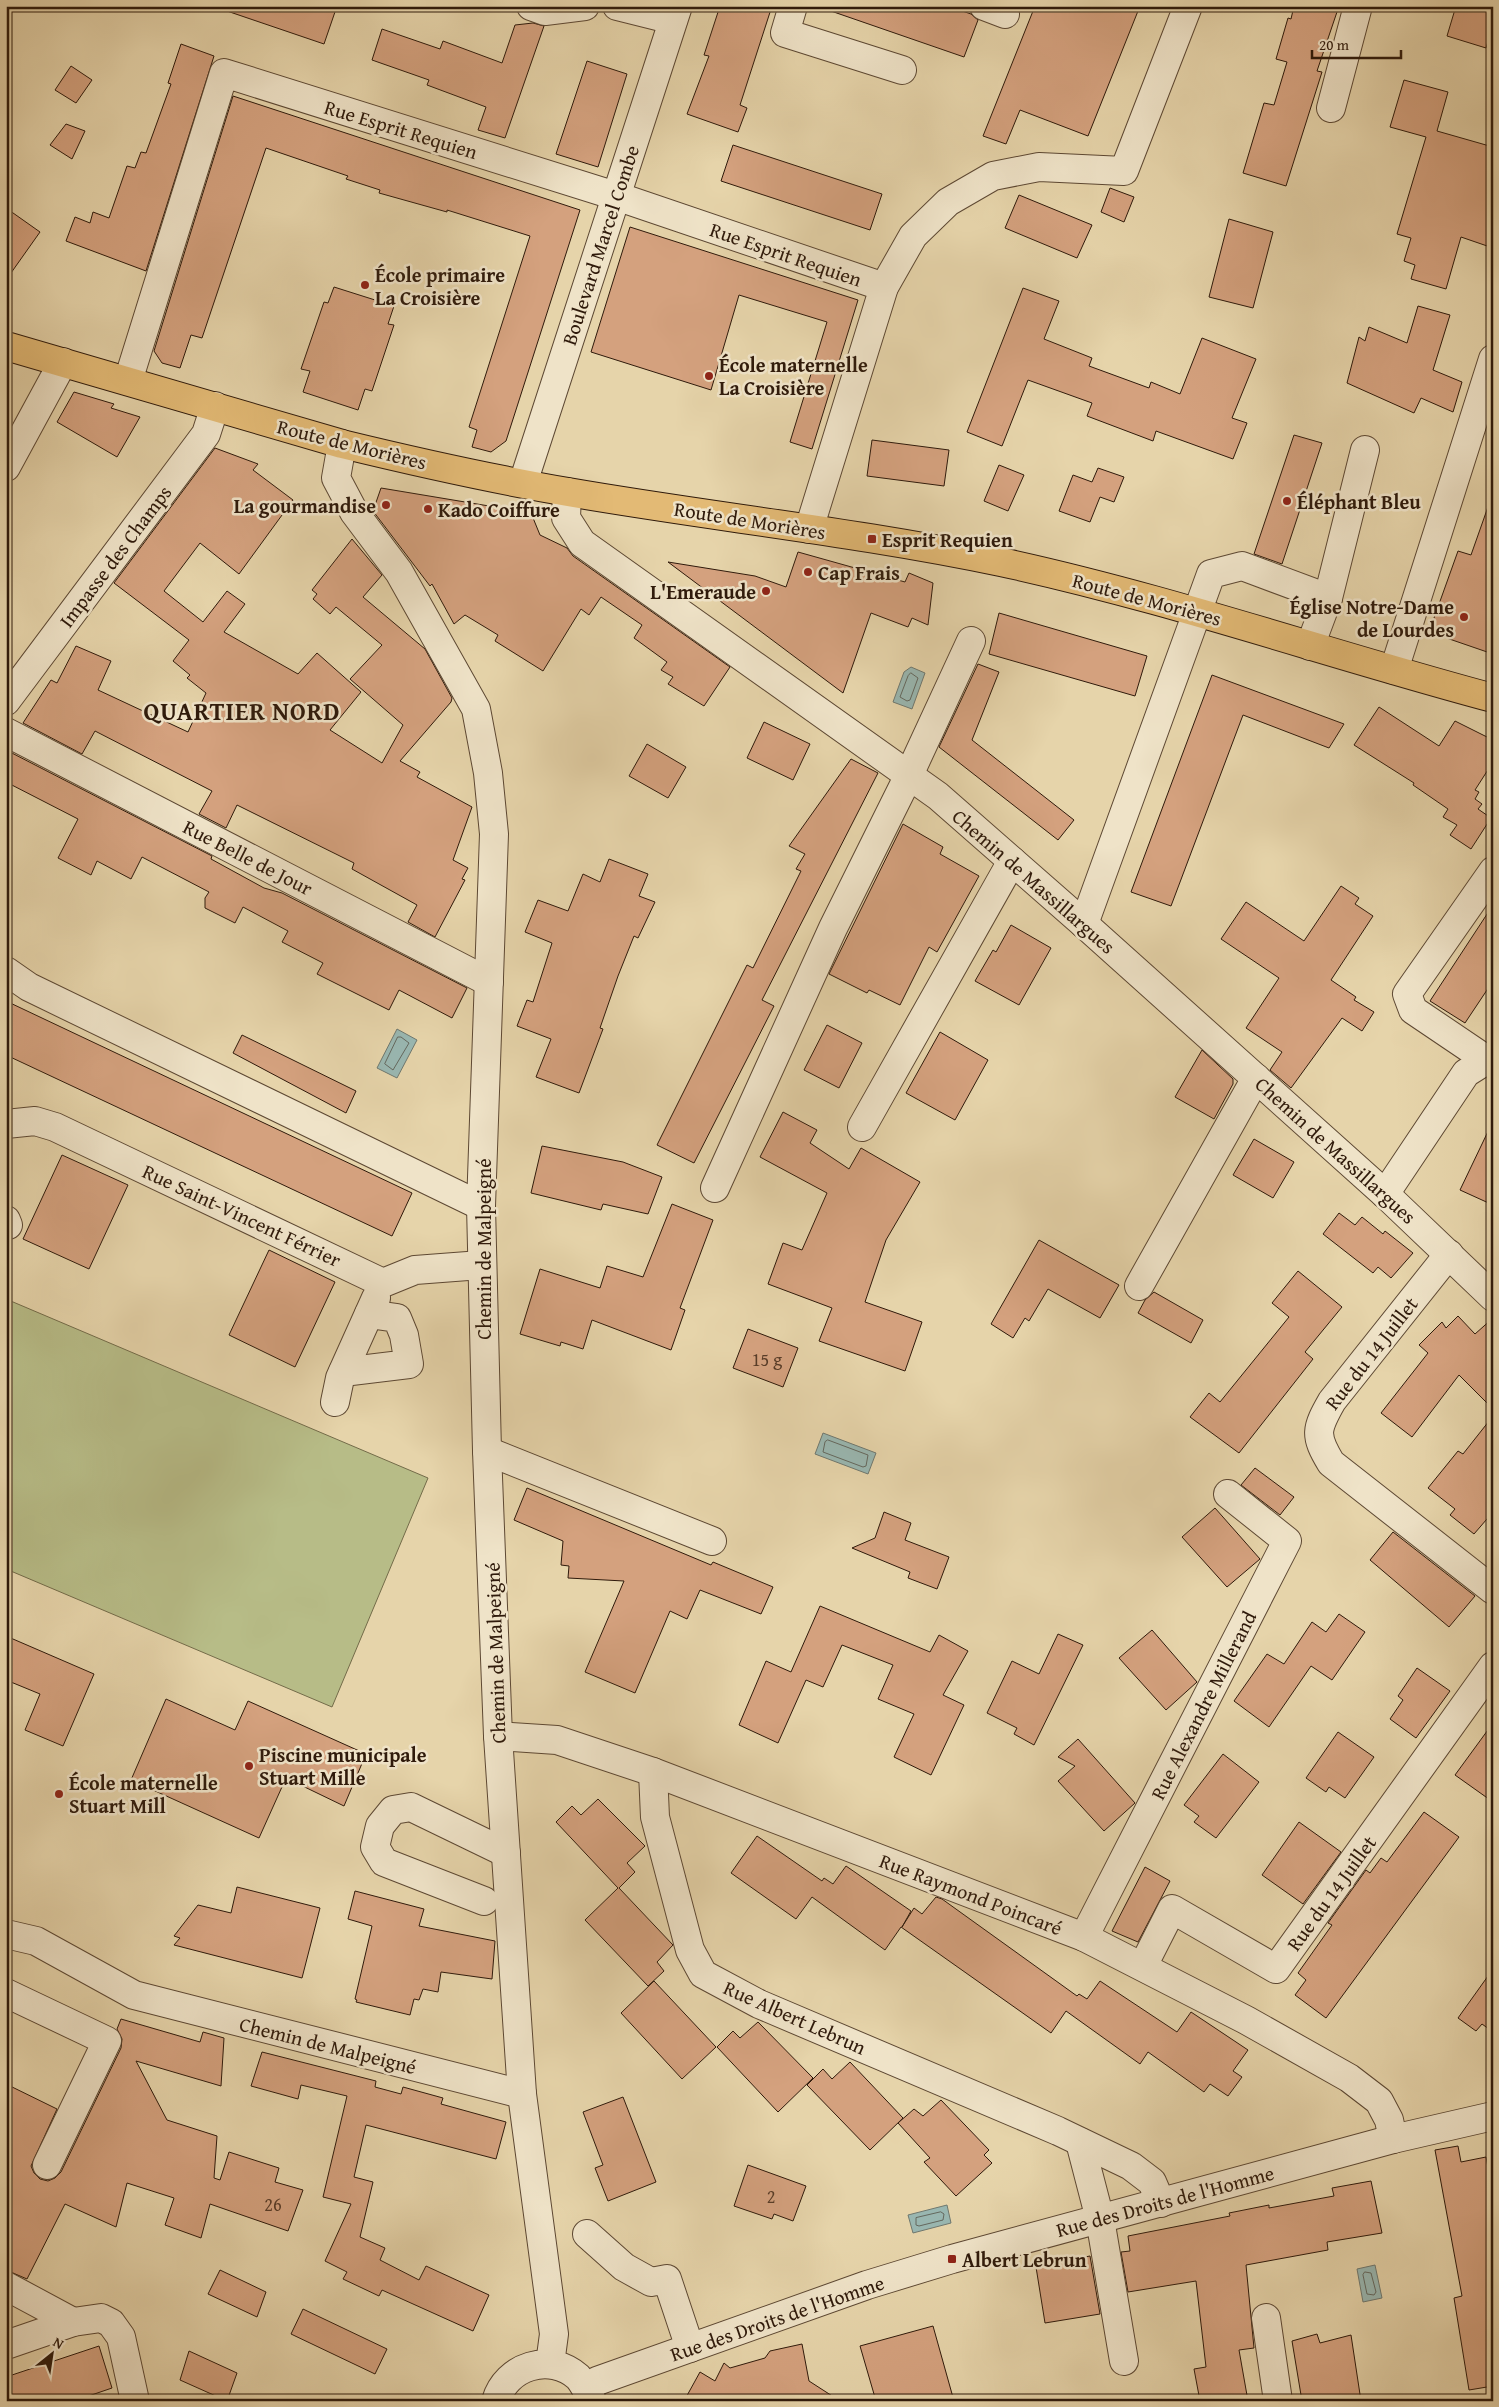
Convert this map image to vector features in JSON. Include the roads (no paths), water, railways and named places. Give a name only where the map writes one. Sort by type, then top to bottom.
[{"type":"main road","name":"Route de Morières","points":[[6,346],[342,444],[566,492],[809,529],[998,562],[1132,592],[1310,646],[1493,698]]},
{"type":"street","points":[[530,6],[544,11],[585,6]]},
{"type":"street","points":[[617,6],[676,13]]},
{"type":"street","points":[[793,6],[785,32],[902,70]]},
{"type":"street","points":[[809,529],[884,288],[913,236],[948,202],[993,176],[1039,167],[1124,171],[1188,6]]},
{"type":"street","points":[[1331,108],[1358,6]]},
{"type":"street","name":"Boulevard Marcel Combe","points":[[523,483],[676,13]]},
{"type":"street","name":"Rue Esprit Requien","points":[[128,381],[224,73],[616,196],[884,288]]},
{"type":"street","points":[[1394,670],[1493,359]]},
{"type":"street","points":[[6,467],[63,362]]},
{"type":"street","name":"Impasse des Champs","points":[[6,702],[206,434],[215,406]]},
{"type":"street","name":"Chemin de Malpeigné","points":[[342,444],[336,478],[354,512],[399,572],[476,709],[488,773],[494,834],[480,1206],[498,1736],[522,2094],[554,2334],[550,2364]]},
{"type":"street","points":[[1310,646],[1328,598],[1365,450]]},
{"type":"street","name":"Chemin de Massillargues","points":[[566,492],[566,518],[582,543],[938,796],[1385,1194],[1492,1296]]},
{"type":"street","points":[[1084,924],[1211,574],[1242,566],[1328,598]]},
{"type":"street","points":[[715,1188],[834,928],[971,641]]},
{"type":"street","name":"Rue Belle de Jour","points":[[6,732],[489,982]]},
{"type":"street","points":[[862,1127],[1012,861]]},
{"type":"street","points":[[1385,1194],[1466,1073],[1490,1058],[1413,1010],[1407,994],[1493,871]]},
{"type":"street","points":[[6,971],[30,987],[480,1206]]},
{"type":"street","points":[[1139,1286],[1256,1078]]},
{"type":"street","name":"Rue Saint-Vincent Férrier","points":[[6,1124],[35,1121],[55,1126],[383,1283]]},
{"type":"street","name":"Rue du 14 Juillet","points":[[1449,1254],[1332,1401],[1321,1420],[1319,1443],[1331,1463],[1493,1590]]},
{"type":"street","points":[[335,1402],[343,1372],[383,1283],[415,1270],[481,1265]]},
{"type":"street","points":[[343,1372],[410,1364],[404,1335],[397,1318],[369,1314]]},
{"type":"street","points":[[487,1451],[712,1541]]},
{"type":"street","name":"Rue Alexandre Millerand","points":[[1084,1937],[1287,1540],[1228,1494]]},
{"type":"street","name":"Rue du 14 Juillet","points":[[1143,1966],[1172,1909],[1276,1969],[1493,1666]]},
{"type":"street","name":"Rue Raymond Poincaré","points":[[498,1736],[557,1740],[653,1772],[1084,1937],[1246,2020],[1349,2078],[1379,2101],[1389,2120],[1393,2139]]},
{"type":"street","name":"Rue Albert Lebrun","points":[[653,1772],[655,1817],[690,1950],[703,1974],[759,2004],[1080,2142],[1131,2166],[1152,2182],[1161,2203]]},
{"type":"street","points":[[484,1901],[384,1862],[375,1847],[380,1826],[392,1810],[411,1807],[506,1853]]},
{"type":"street","name":"Chemin de Malpeigné","points":[[6,1934],[36,1941],[134,1995],[522,2094]]},
{"type":"street","points":[[6,1993],[107,2041],[47,2165]]},
{"type":"street","name":"Rue des Droits de l'Homme","points":[[590,2395],[597,2381],[868,2285],[985,2249],[1393,2139],[1493,2116]]},
{"type":"street","points":[[1080,2142],[1100,2219],[1124,2361]]},
{"type":"street","points":[[588,2234],[624,2267],[651,2282],[668,2279],[690,2348]]},
{"type":"street","points":[[6,2286],[73,2322]]},
{"type":"street","points":[[6,2345],[73,2322],[101,2318],[111,2324],[121,2337],[135,2401]]},
{"type":"street","points":[[1266,2318],[1278,2401]]},
{"type":"street","points":[[496,2401],[502,2386],[511,2376],[523,2369],[536,2365],[550,2364],[565,2369],[578,2378],[590,2395]]},
{"type":"water","points":[[911,667],[925,673],[912,709],[893,702],[904,672]]},
{"type":"water","points":[[397,1029],[417,1040],[397,1078],[377,1068]]},
{"type":"water","points":[[823,1433],[876,1453],[868,1474],[815,1454]]},
{"type":"water","points":[[947,2205],[951,2223],[913,2233],[908,2215]]},
{"type":"water","points":[[1375,2265],[1382,2298],[1363,2302],[1357,2269]]},
{"type":"place","name":"École primaire La Croisière","points":[[365,285]]},
{"type":"place","name":"École maternelle La Croisière","points":[[709,376]]},
{"type":"place","name":"Éléphant Bleu","points":[[1287,501]]},
{"type":"place","name":"La gourmandise","points":[[386,505]]},
{"type":"place","name":"Kado Coiffure","points":[[428,509]]},
{"type":"place","name":"Esprit Requien","points":[[872,539]]},
{"type":"place","name":"Cap Frais","points":[[808,572]]},
{"type":"place","name":"L'Emeraude","points":[[766,591]]},
{"type":"place","name":"Église Notre-Dame de Lourdes","points":[[1464,617]]},
{"type":"place","name":"Piscine municipale Stuart Mille","points":[[249,1766]]},
{"type":"place","name":"École maternelle Stuart Mill","points":[[59,1794]]},
{"type":"place","name":"Albert Lebrun","points":[[952,2259]]},
{"type":"district","name":"QUARTIER NORD","points":[[242,711]]}]
